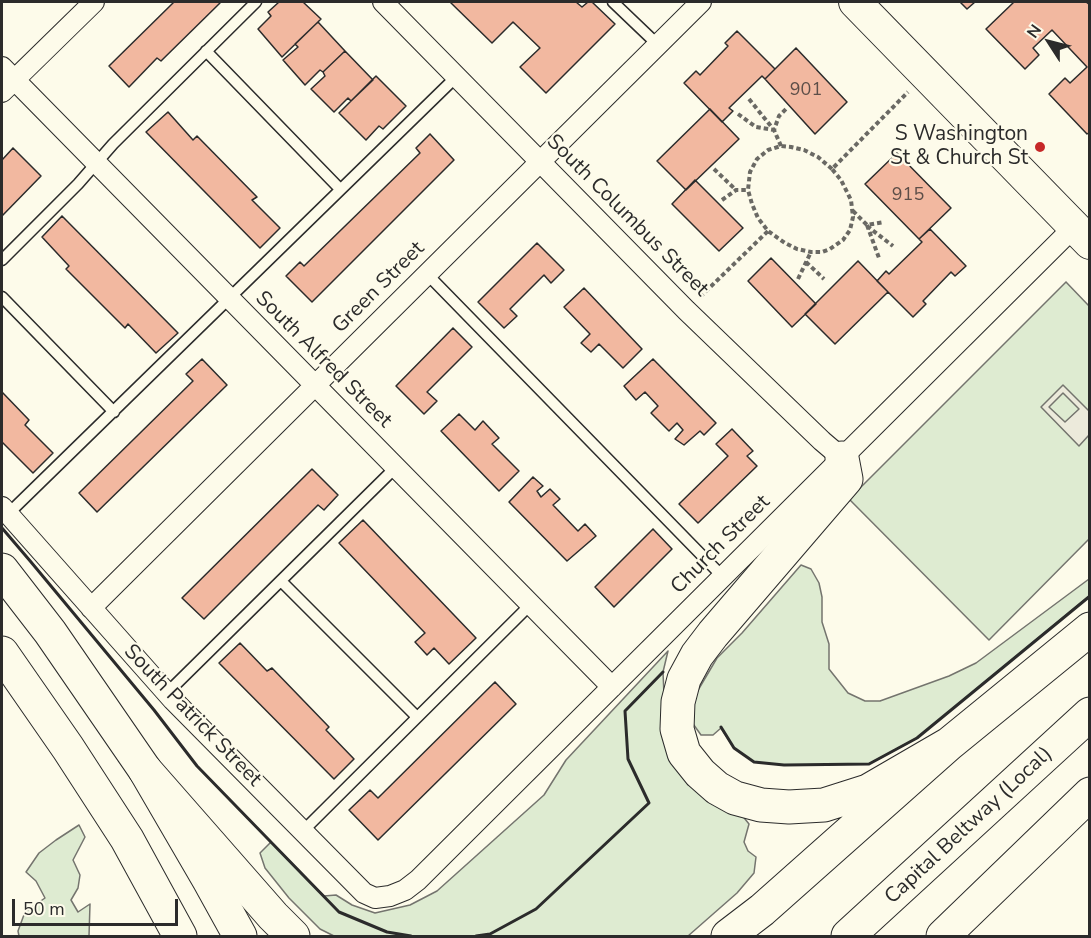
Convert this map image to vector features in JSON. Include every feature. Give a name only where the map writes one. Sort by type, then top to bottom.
[{"type":"highway","points":[[842,458],[846,478],[713,634],[697,655],[684,679],[678,702],[677,729],[684,753],[699,773],[717,788],[735,798],[761,805],[789,807],[824,805],[868,791],[949,744]]},
{"type":"highway","points":[[2,570],[50,632],[146,770],[240,936]]},
{"type":"highway","points":[[728,936],[762,910],[949,744],[1089,629]]},
{"type":"highway","points":[[2,653],[127,839],[180,936]]},
{"type":"highway","name":"Capital Beltway (Local)","points":[[848,936],[1089,714]]},
{"type":"highway","points":[[146,770],[293,936]]},
{"type":"highway","points":[[943,936],[1089,794]]},
{"type":"main road","points":[[855,2],[1082,235]]},
{"type":"street","points":[[6,80],[93,2]]},
{"type":"street","name":"South Columbus Street","points":[[383,2],[686,310],[842,458]]},
{"type":"street","name":"Green Street","points":[[91,608],[701,2]]},
{"type":"street","name":"South Alfred Street","points":[[6,80],[96,163],[612,687]]},
{"type":"street","name":"Church Street","points":[[398,893],[418,880],[842,458],[1082,235]]},
{"type":"street","name":"South Patrick Street","points":[[5,511],[167,693],[364,893],[375,898],[398,893]]},
{"type":"lane","points":[[2,260],[78,184],[113,144],[256,2]]},
{"type":"lane","points":[[613,2],[658,45]]},
{"type":"lane","points":[[206,51],[340,189]]},
{"type":"lane","points":[[5,511],[114,412],[456,77]]},
{"type":"lane","points":[[426,274],[723,577]]},
{"type":"lane","points":[[2,297],[114,412]]},
{"type":"lane","points":[[167,693],[395,468]]},
{"type":"lane","points":[[281,581],[417,717]]},
{"type":"lane","points":[[303,831],[531,604]]},
{"type":"path","points":[[832,169],[926,74]]},
{"type":"path","points":[[749,99],[774,130],[781,146]]},
{"type":"path","points":[[774,130],[779,116],[786,109]]},
{"type":"path","points":[[738,114],[756,127],[774,130]]},
{"type":"path","points":[[781,146],[804,150],[818,157],[841,180],[851,200],[853,217],[850,230],[843,240],[830,249],[822,252],[797,249],[768,231],[758,218],[748,190],[750,172],[757,159],[768,150],[781,146]]},
{"type":"path","points":[[714,169],[736,190]]},
{"type":"path","points":[[722,200],[736,190],[748,190]]},
{"type":"path","points":[[852,210],[893,246]]},
{"type":"path","points":[[867,225],[884,222]]},
{"type":"path","points":[[867,225],[879,258]]},
{"type":"path","points":[[686,310],[768,231]]},
{"type":"path","points":[[798,279],[811,252]]},
{"type":"path","points":[[806,262],[824,279]]},
{"type":"green space","points":[[1066,282],[1089,306],[1089,539],[989,640],[849,499]]},
{"type":"green space","points":[[801,565],[811,569],[819,583],[822,597],[822,622],[829,644],[829,669],[848,693],[865,701],[880,701],[949,676],[976,663],[1089,579],[1089,596],[917,738],[869,764],[784,765],[754,762],[734,748],[721,728],[713,735],[701,735],[691,721],[694,697],[717,658]]},
{"type":"green space","points":[[668,651],[663,672],[664,695],[693,786],[718,807],[741,814],[749,824],[744,842],[748,851],[756,857],[754,873],[737,893],[688,936],[334,936],[320,929],[289,898],[265,868],[260,853],[271,842],[324,896],[336,895],[352,905],[375,913],[410,905],[437,891],[544,795],[566,760]]},
{"type":"green space","points":[[79,825],[85,837],[73,860],[80,875],[78,888],[71,900],[78,912],[90,904],[89,936],[19,936],[18,931],[25,912],[45,898],[36,881],[26,872],[39,853]]},
{"type":"shaded area","points":[[1063,385],[1089,411],[1089,435],[1079,446],[1041,407]],"holes":[[[1063,393],[1079,409],[1065,422],[1049,407]]]},
{"type":"building","points":[[174,2],[220,3],[161,61],[157,58],[129,87],[109,66]]},
{"type":"building","points":[[279,2],[303,2],[321,19],[282,57],[258,29],[271,16],[268,12]]},
{"type":"building","points":[[450,2],[576,2],[582,7],[592,2],[615,24],[546,93],[520,67],[540,48],[513,22],[492,43]]},
{"type":"building","points":[[960,2],[975,2],[967,9]]},
{"type":"building","points":[[1014,2],[1086,2],[1090,5],[1090,132],[1087,134],[1049,94],[1065,78],[1070,83],[1087,67],[1052,30],[1033,48],[1039,55],[1025,69],[986,29]]},
{"type":"building","points":[[318,22],[345,51],[305,85],[283,60],[298,47],[295,44]]},
{"type":"building","points":[[737,31],[775,69],[765,79],[762,76],[729,108],[733,111],[722,122],[684,83],[696,71],[700,75],[728,46],[725,43]]},
{"type":"building","points":[[796,48],[847,102],[815,134],[765,79]]},
{"type":"building","points":[[345,51],[373,80],[351,101],[348,98],[334,112],[311,89],[325,76],[323,72]]},
{"type":"building","points":[[376,76],[406,106],[383,129],[379,126],[366,140],[339,113]]},
{"type":"building","points":[[710,109],[739,139],[686,190],[657,161]]},
{"type":"building","points":[[168,112],[193,140],[197,136],[257,197],[252,200],[280,228],[260,248],[146,132]]},
{"type":"building","points":[[430,134],[454,160],[312,302],[286,276],[300,262],[304,266],[420,153],[416,148]]},
{"type":"building","points":[[13,148],[41,176],[2,216],[2,160]]},
{"type":"building","points":[[897,153],[951,208],[919,239],[865,184]]},
{"type":"building","points":[[695,180],[743,228],[719,251],[672,204]]},
{"type":"building","points":[[62,216],[178,333],[156,353],[128,324],[125,328],[66,269],[69,266],[42,237]]},
{"type":"building","points":[[930,229],[966,266],[955,276],[951,272],[923,301],[926,304],[913,317],[877,281],[886,271],[889,274],[922,242],[919,239]]},
{"type":"building","points":[[537,243],[564,270],[551,283],[544,275],[510,309],[517,316],[504,328],[478,302]]},
{"type":"building","points":[[771,258],[816,304],[792,327],[748,281]]},
{"type":"building","points":[[858,261],[888,292],[835,344],[805,314]]},
{"type":"building","points":[[584,288],[642,349],[623,368],[599,344],[591,352],[581,343],[590,334],[564,307]]},
{"type":"building","points":[[453,328],[472,347],[427,392],[437,401],[424,414],[396,386]]},
{"type":"building","points":[[202,359],[227,385],[97,512],[79,493],[193,381],[186,374]]},
{"type":"building","points":[[653,359],[716,423],[704,435],[700,431],[684,445],[675,439],[683,430],[677,423],[669,431],[651,413],[658,406],[645,392],[636,400],[624,386]]},
{"type":"building","points":[[2,392],[29,420],[25,425],[53,453],[33,473],[2,442]]},
{"type":"building","points":[[459,414],[475,430],[483,421],[499,438],[492,444],[519,471],[499,491],[441,431]]},
{"type":"building","points":[[732,429],[753,451],[747,456],[757,466],[698,523],[679,504],[728,456],[716,444]]},
{"type":"building","points":[[312,469],[338,495],[324,510],[318,505],[204,619],[182,598]]},
{"type":"building","points":[[533,477],[543,486],[537,491],[541,497],[550,489],[560,499],[553,505],[578,531],[585,524],[596,536],[567,561],[509,502]]},
{"type":"building","points":[[363,520],[476,638],[449,664],[434,648],[427,655],[415,642],[425,633],[339,543]]},
{"type":"building","points":[[653,529],[672,549],[614,607],[595,587]]},
{"type":"building","points":[[240,643],[267,671],[272,668],[329,727],[326,730],[354,759],[334,779],[219,663]]},
{"type":"building","points":[[495,682],[516,704],[378,840],[349,810],[370,790],[378,798]]},
{"type":"wall","points":[[2,528],[154,710],[197,766],[339,912],[387,932],[411,936]]},
{"type":"wall","points":[[721,727],[734,748],[754,762],[784,765],[869,764],[917,738],[1090,596]]},
{"type":"wall","points":[[476,936],[490,934],[536,909],[649,803],[628,759],[625,711],[663,672]]},
{"type":"place","name":"S Washington St & Church St","points":[[1040,147]]}]
